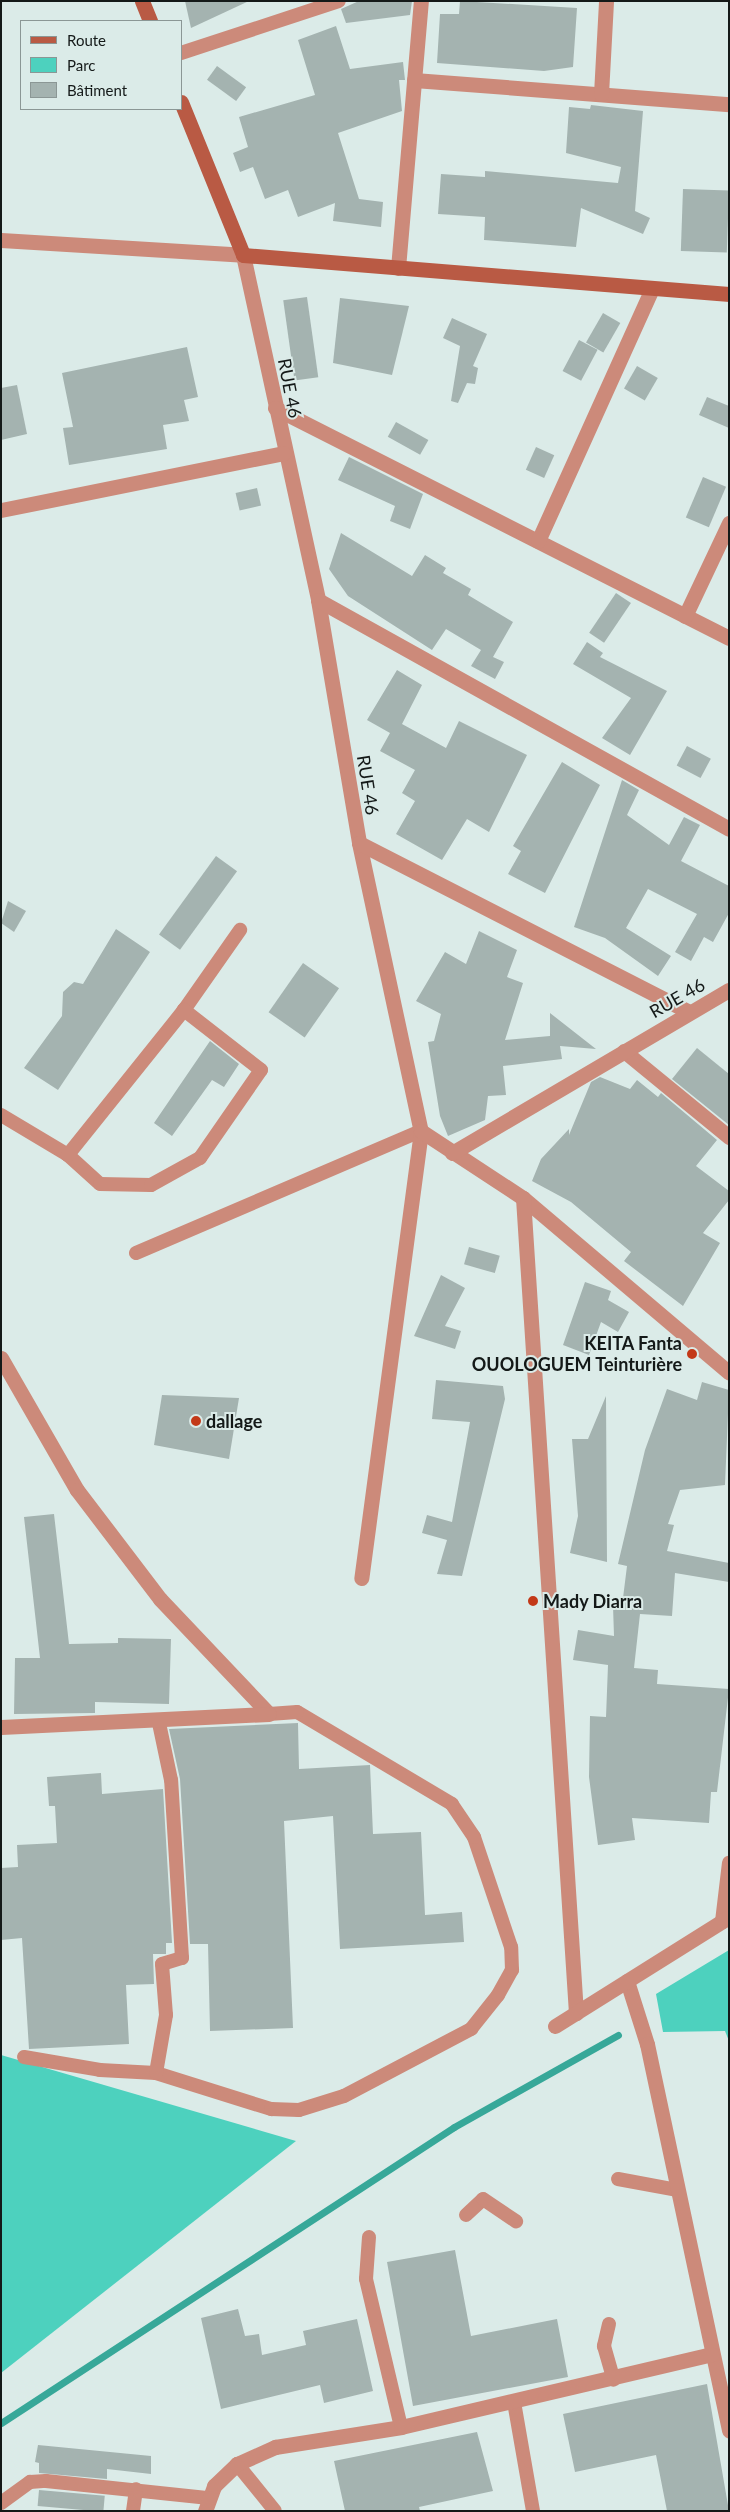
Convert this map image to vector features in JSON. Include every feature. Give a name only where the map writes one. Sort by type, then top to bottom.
[{"type":"street","points":[[142,1],[150,20]]},
{"type":"street","points":[[398,268],[421,1]]},
{"type":"street","points":[[601,94],[606,1]]},
{"type":"street","points":[[414,80],[729,104]]},
{"type":"street","name":"RUE 46","points":[[182,104],[243,256],[283,453],[318,600],[359,843],[421,1131],[361,1578]]},
{"type":"street","points":[[1,240],[243,256],[729,294]]},
{"type":"street","points":[[538,541],[652,288]]},
{"type":"street","points":[[275,408],[729,638]]},
{"type":"street","points":[[1,510],[283,453]]},
{"type":"street","points":[[686,616],[729,523]]},
{"type":"street","points":[[318,600],[729,830]]},
{"type":"street","points":[[359,843],[689,1012]]},
{"type":"street","name":"RUE 46","points":[[452,1153],[729,990]]},
{"type":"street","points":[[624,1051],[729,1137]]},
{"type":"street","points":[[421,1131],[523,1198],[729,1373]]},
{"type":"street","points":[[523,1198],[576,2013]]},
{"type":"street","points":[[1,1358],[77,1490],[160,1599],[269,1714]]},
{"type":"street","points":[[1,1727],[158,1723],[269,1714]]},
{"type":"street","points":[[555,2026],[726,1919],[729,1862]]},
{"type":"street","points":[[627,1981],[647,2044],[729,2430]]},
{"type":"street","points":[[207,2505],[214,2486],[237,2464],[275,2447],[401,2427],[614,2380],[712,2354]]},
{"type":"lane","points":[[182,53],[339,1]]},
{"type":"lane","points":[[68,1155],[184,1010],[240,930]]},
{"type":"lane","points":[[1,1115],[68,1155],[100,1184],[151,1185],[200,1158],[262,1070],[184,1010]]},
{"type":"lane","points":[[136,1253],[421,1131]]},
{"type":"lane","points":[[24,2057],[100,2070],[156,2073],[271,2109],[299,2110],[344,2096],[471,2029],[512,1970],[511,1948],[474,1837],[452,1804],[297,1712],[269,1714]]},
{"type":"lane","points":[[156,2073],[166,2015],[162,1964],[182,1958],[171,1780],[158,1723]]},
{"type":"lane","points":[[618,2179],[678,2190]]},
{"type":"lane","points":[[466,2215],[483,2199],[516,2221]]},
{"type":"lane","points":[[369,2237],[366,2279],[401,2427]]},
{"type":"lane","points":[[609,2324],[604,2346],[614,2380]]},
{"type":"lane","points":[[514,2402],[534,2511]]},
{"type":"lane","points":[[237,2464],[275,2511]]},
{"type":"lane","points":[[1,2503],[30,2482],[136,2489],[207,2505]]},
{"type":"lane","points":[[134,2511],[136,2489]]},
{"type":"green space","points":[[729,1950],[729,2041],[725,2031],[663,2032],[656,1994]]},
{"type":"green space","points":[[1,2055],[296,2141],[1,2373]]},
{"type":"building","points":[[185,1],[249,1],[191,28]]},
{"type":"building","points":[[359,1],[412,1],[410,15],[346,23],[341,9]]},
{"type":"building","points":[[460,1],[577,8],[573,67],[544,71],[437,63],[440,14],[459,14]]},
{"type":"building","points":[[336,26],[350,69],[403,62],[405,80],[399,80],[402,111],[338,133],[359,199],[383,202],[381,227],[333,221],[335,203],[298,217],[288,190],[265,199],[253,167],[240,172],[233,153],[248,147],[239,117],[315,95],[298,40]]},
{"type":"building","points":[[217,66],[246,87],[236,101],[207,80]]},
{"type":"building","points":[[591,105],[643,111],[635,211],[650,218],[643,234],[581,208],[576,247],[484,240],[485,217],[438,214],[441,174],[485,177],[485,171],[618,183],[621,167],[566,153],[569,107],[590,109]]},
{"type":"building","points":[[683,189],[729,191],[727,253],[681,251]]},
{"type":"building","points":[[307,297],[318,377],[295,381],[283,300]]},
{"type":"building","points":[[340,298],[409,306],[392,375],[333,363]]},
{"type":"building","points":[[603,313],[620,323],[603,352],[586,342]]},
{"type":"building","points":[[452,318],[487,334],[473,366],[478,368],[475,384],[467,383],[458,403],[451,401],[460,346],[443,338]]},
{"type":"building","points":[[579,340],[598,350],[581,381],[563,371]]},
{"type":"building","points":[[187,347],[198,397],[184,400],[189,421],[163,425],[167,449],[69,465],[63,428],[73,427],[62,373]]},
{"type":"building","points":[[637,366],[658,378],[645,401],[624,389]]},
{"type":"building","points":[[17,385],[27,434],[1,440],[1,388]]},
{"type":"building","points":[[707,397],[729,406],[729,428],[699,415]]},
{"type":"building","points":[[396,422],[428,440],[420,455],[388,437]]},
{"type":"building","points":[[536,447],[554,455],[544,478],[526,470]]},
{"type":"building","points":[[349,457],[423,494],[410,529],[390,521],[395,506],[338,480]]},
{"type":"building","points":[[703,477],[726,487],[709,527],[686,518]]},
{"type":"building","points":[[257,488],[261,506],[240,510],[236,493]]},
{"type":"building","points":[[341,533],[412,576],[425,555],[446,568],[443,573],[471,589],[468,595],[513,622],[493,657],[504,662],[495,679],[471,666],[481,650],[446,629],[432,650],[348,596],[329,569]]},
{"type":"building","points":[[616,593],[631,603],[604,643],[589,633]]},
{"type":"building","points":[[587,642],[603,653],[600,657],[667,691],[630,755],[602,738],[631,698],[573,664]]},
{"type":"building","points":[[397,670],[422,685],[402,724],[446,748],[459,721],[527,755],[489,832],[467,819],[442,860],[396,834],[415,801],[402,793],[415,770],[380,751],[390,733],[367,720]]},
{"type":"building","points":[[687,746],[711,759],[701,778],[677,765]]},
{"type":"building","points":[[562,762],[600,785],[545,893],[508,874],[521,851],[513,846]]},
{"type":"building","points":[[622,780],[639,790],[627,815],[669,845],[684,817],[700,825],[681,861],[729,886],[729,913],[713,942],[704,937],[691,961],[675,952],[697,914],[648,889],[626,928],[671,956],[658,976],[605,938],[574,927]]},
{"type":"building","points":[[216,856],[237,871],[180,950],[159,934]]},
{"type":"building","points":[[8,901],[26,911],[14,932],[1,923]]},
{"type":"building","points":[[116,929],[150,952],[58,1090],[24,1068],[62,1016],[63,992],[74,982],[83,984]]},
{"type":"building","points":[[479,931],[517,950],[507,977],[523,983],[505,1040],[550,1036],[550,1013],[596,1049],[560,1046],[562,1059],[503,1066],[506,1095],[488,1096],[485,1120],[448,1136],[440,1116],[428,1042],[434,1041],[441,1014],[416,1001],[445,952],[466,964]]},
{"type":"building","points":[[303,963],[339,988],[305,1037],[269,1012]]},
{"type":"building","points":[[210,1041],[239,1064],[224,1087],[212,1080],[172,1136],[154,1123]]},
{"type":"building","points":[[697,1048],[729,1074],[729,1125],[672,1079]]},
{"type":"building","points":[[600,1077],[630,1089],[637,1080],[658,1097],[661,1093],[717,1140],[696,1166],[729,1191],[729,1200],[703,1233],[720,1243],[683,1306],[624,1261],[631,1252],[571,1202],[532,1181],[541,1159],[569,1129],[569,1135],[591,1082]]},
{"type":"building","points":[[469,1247],[500,1256],[495,1273],[464,1264]]},
{"type":"building","points":[[441,1275],[465,1288],[445,1326],[461,1331],[455,1349],[414,1336]]},
{"type":"building","points":[[585,1282],[611,1291],[608,1300],[629,1312],[618,1332],[601,1322],[589,1355],[563,1345]]},
{"type":"building","points":[[436,1380],[503,1386],[505,1399],[462,1576],[437,1574],[447,1540],[422,1533],[427,1515],[452,1522],[470,1422],[432,1419]]},
{"type":"building","points":[[702,1382],[729,1390],[725,1485],[680,1490],[668,1524],[674,1525],[667,1551],[729,1563],[729,1582],[675,1573],[672,1616],[640,1614],[634,1668],[658,1670],[657,1684],[729,1689],[717,1792],[711,1792],[709,1823],[632,1818],[635,1840],[598,1845],[589,1777],[590,1716],[606,1717],[608,1665],[573,1660],[578,1630],[614,1636],[613,1606],[622,1606],[627,1566],[618,1564],[645,1450],[667,1389],[697,1400]]},
{"type":"building","name":"dallage","points":[[162,1395],[239,1398],[229,1459],[154,1445]]},
{"type":"building","points":[[606,1396],[607,1562],[570,1553],[578,1516],[572,1439],[588,1439]]},
{"type":"building","points":[[54,1514],[69,1644],[118,1643],[118,1638],[171,1639],[169,1704],[95,1702],[95,1713],[14,1714],[15,1658],[40,1658],[24,1517]]},
{"type":"building","points":[[298,1723],[299,1769],[370,1765],[373,1834],[421,1832],[425,1915],[462,1912],[464,1942],[340,1949],[333,1816],[284,1821],[293,2028],[210,2031],[208,1944],[190,1944],[180,1779],[169,1729]]},
{"type":"building","points":[[101,1773],[102,1794],[163,1789],[172,1943],[166,1943],[166,1954],[153,1954],[154,1984],[126,1985],[129,2044],[29,2049],[22,1938],[1,1940],[1,1868],[18,1867],[17,1845],[57,1843],[55,1806],[49,1806],[47,1777]]},
{"type":"building","points":[[455,2250],[471,2336],[557,2319],[568,2377],[413,2406],[387,2262]]},
{"type":"building","points":[[238,2309],[245,2336],[259,2334],[262,2355],[306,2345],[303,2331],[357,2319],[373,2391],[324,2403],[320,2385],[221,2409],[201,2318]]},
{"type":"building","points":[[707,2384],[729,2511],[667,2511],[656,2455],[575,2472],[563,2414]]},
{"type":"building","points":[[477,2432],[493,2491],[419,2507],[420,2511],[345,2511],[334,2461]]},
{"type":"building","points":[[38,2445],[151,2456],[151,2474],[107,2469],[107,2479],[39,2473],[39,2463],[35,2462]]},
{"type":"building","points":[[39,2490],[105,2496],[103,2511],[38,2506]]},
{"type":"waterway","points":[[1,2423],[454,2127],[618,2035]]},
{"type":"place","name":"KEITA Fanta OUOLOGUEM Teinturière","points":[[692,1354]]},
{"type":"place","name":"dallage","points":[[196,1421]]},
{"type":"place","name":"Mady Diarra","points":[[533,1601]]}]
